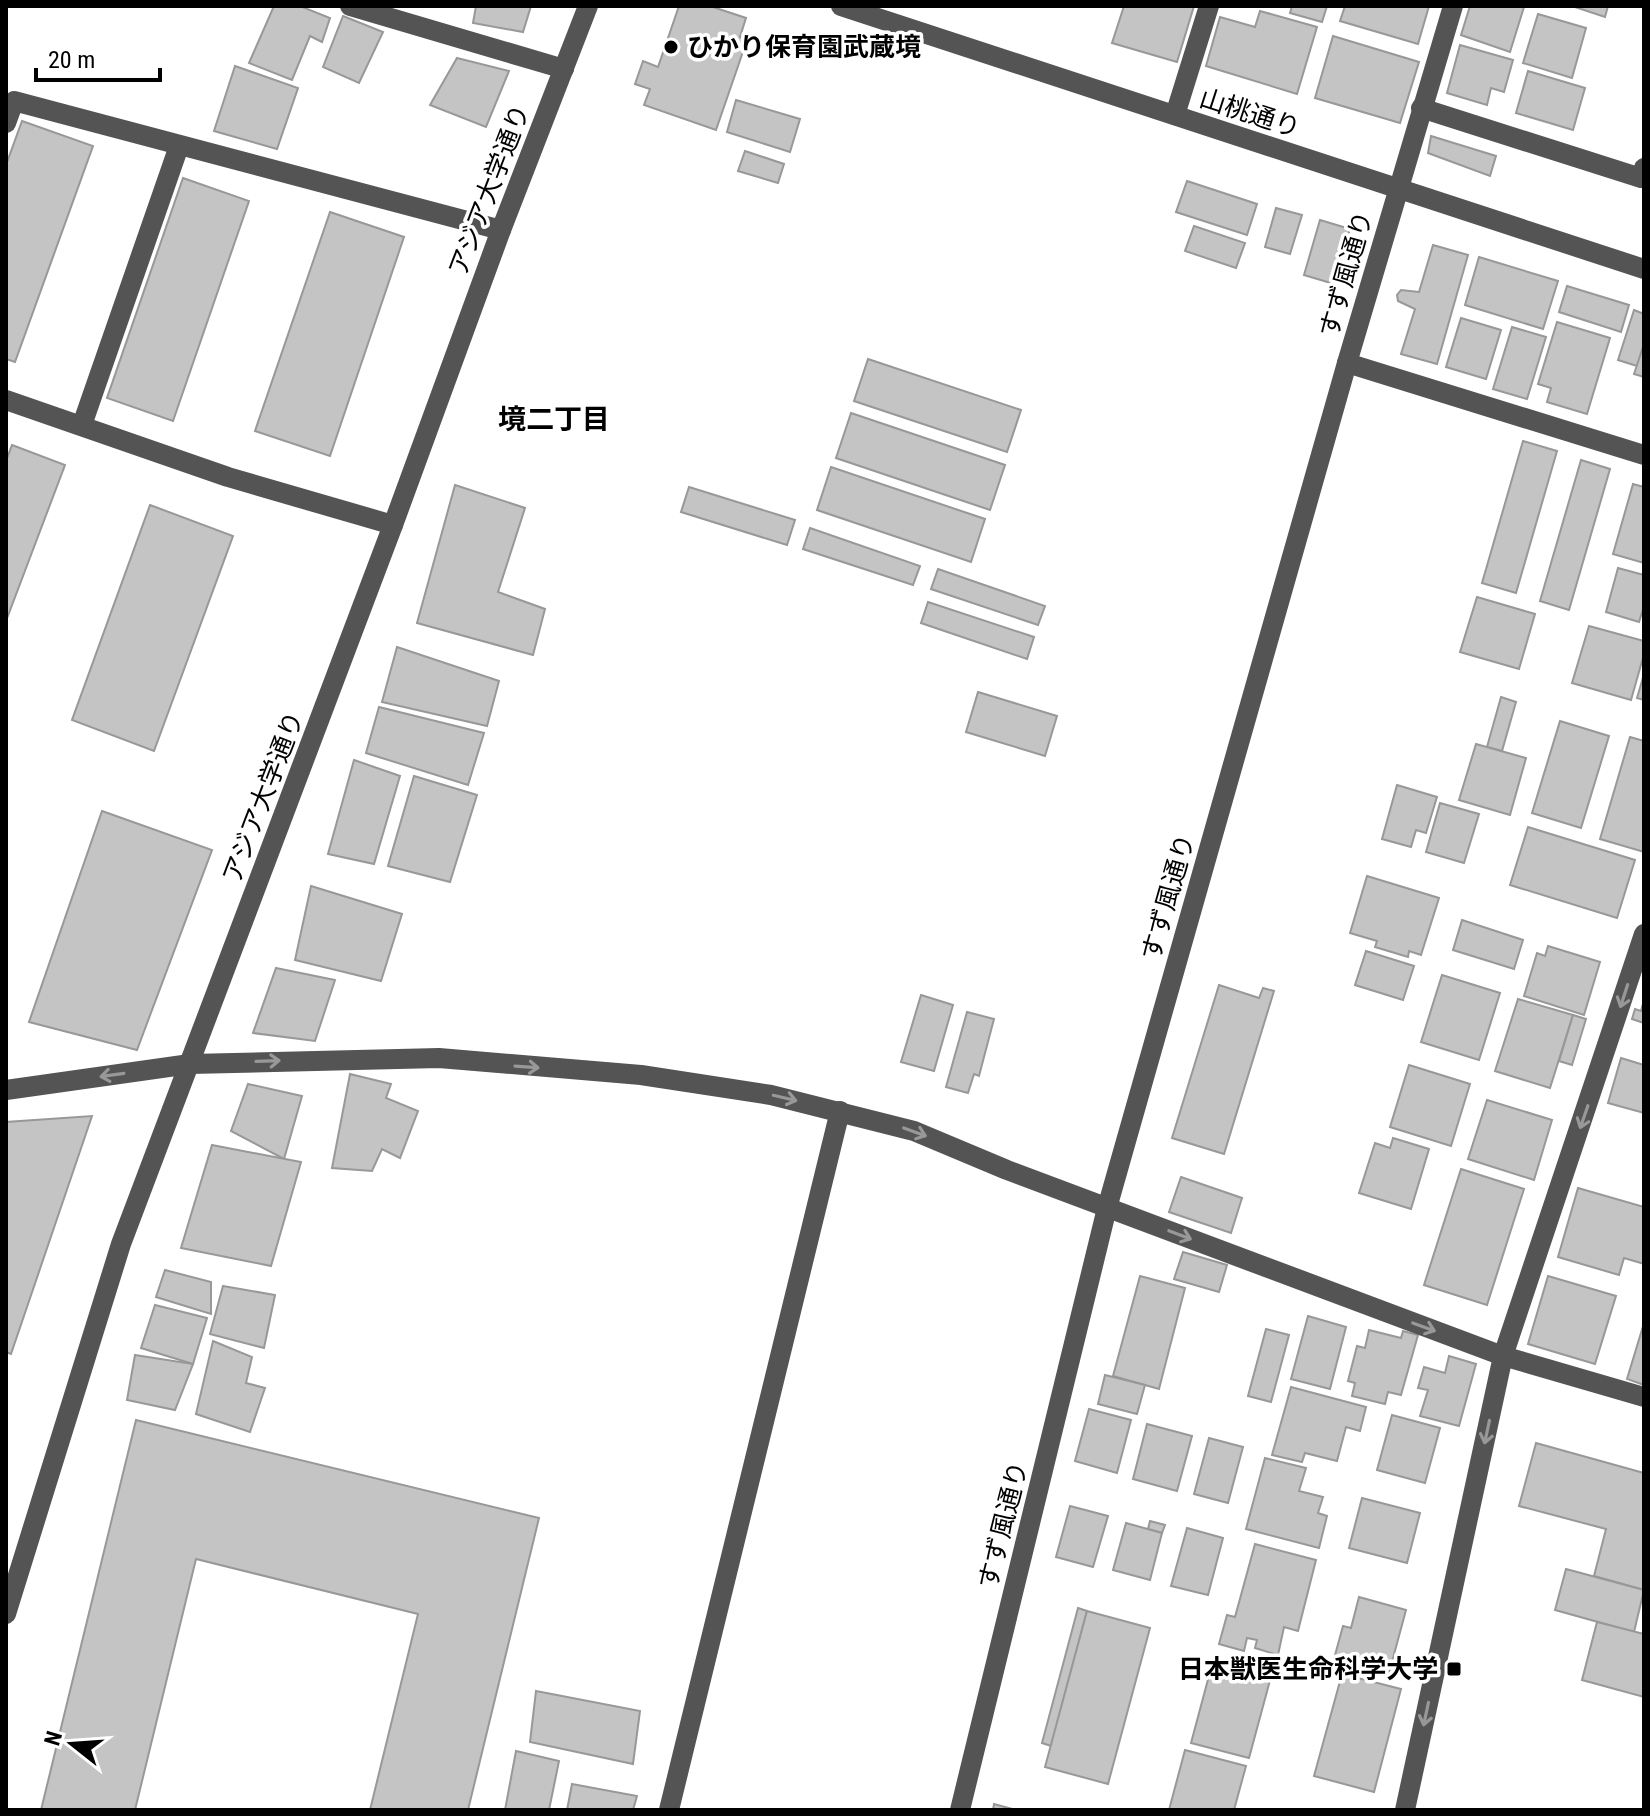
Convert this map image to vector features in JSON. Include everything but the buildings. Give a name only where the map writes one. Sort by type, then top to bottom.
[{"type":"street","points":[[350,6],[564,69]]},
{"type":"street","name":"アジア大学通り","points":[[6,1614],[121,1244],[588,6]]},
{"type":"street","name":"山桃通り","points":[[841,6],[1644,269]]},
{"type":"street","points":[[1175,115],[1209,6]]},
{"type":"street","name":"すず風通り","points":[[960,1810],[1107,1208],[1347,363],[1453,6]]},
{"type":"street","points":[[6,123],[14,101],[501,230]]},
{"type":"street","points":[[1421,108],[1641,178],[1644,168]]},
{"type":"street","points":[[82,425],[179,146]]},
{"type":"street","points":[[1347,363],[1644,455]]},
{"type":"street","points":[[6,400],[228,477],[393,525]]},
{"type":"street","points":[[1405,1810],[1503,1356],[1644,934]]},
{"type":"street","points":[[6,1090],[190,1064],[439,1058],[641,1075],[771,1095],[914,1131],[1007,1170],[1503,1356],[1644,1397]]},
{"type":"street","points":[[669,1810],[840,1111]]},
{"type":"place","name":"ひかり保育園武蔵境","points":[[671,47]]},
{"type":"place","name":"日本獣医生命科学大学","points":[[1454,1669]]},
{"type":"district","name":"境二丁目","points":[[554,419]]}]
